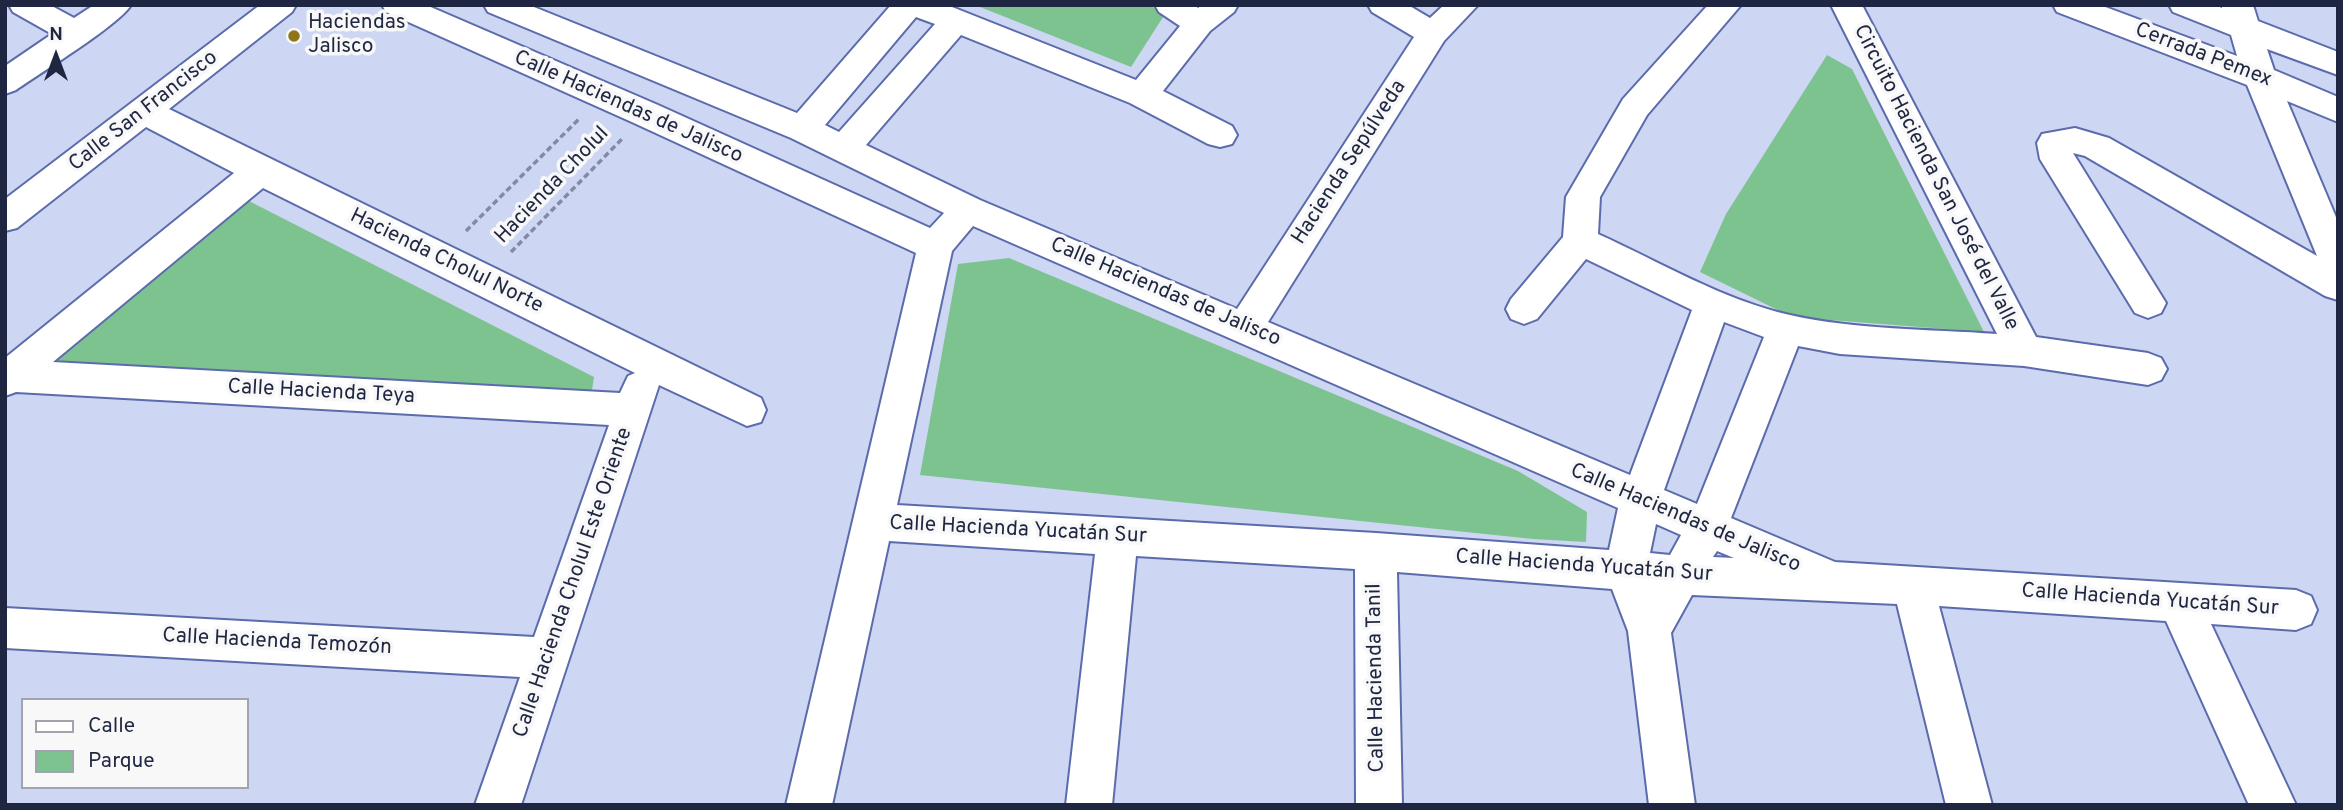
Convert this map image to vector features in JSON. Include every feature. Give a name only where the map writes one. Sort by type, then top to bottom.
[{"type":"street","points":[[24,5],[76,33]]},
{"type":"street","points":[[5,82],[116,5]]},
{"type":"street","name":"Calle San Francisco","points":[[5,218],[146,112],[281,5]]},
{"type":"street","name":"Calle Haciendas de Jalisco","points":[[397,5],[646,114],[935,246]]},
{"type":"street","name":"Calle Haciendas de Jalisco","points":[[499,5],[803,129],[968,209],[1245,327],[1640,501],[1832,581]]},
{"type":"street","points":[[803,129],[909,5]]},
{"type":"street","points":[[916,5],[1142,95],[1220,135]]},
{"type":"street","points":[[1142,95],[1211,14],[1170,5]]},
{"type":"street","points":[[1383,5],[1433,33]]},
{"type":"street","name":"Hacienda Sepúlveda","points":[[1245,327],[1433,33],[1463,5]]},
{"type":"street","points":[[1524,309],[1580,241],[1583,197],[1635,107],[1726,5]]},
{"type":"street","name":"Circuito Hacienda San José del Valle","points":[[1846,5],[2024,351]]},
{"type":"street","name":"Cerrada Pemex","points":[[2068,5],[2260,77],[2338,110]]},
{"type":"street","points":[[2184,5],[2241,17],[2338,64]]},
{"type":"street","points":[[2241,17],[2260,77],[2338,265]]},
{"type":"street","points":[[842,150],[955,22]]},
{"type":"street","name":"Hacienda Cholul Norte","points":[[146,112],[260,172],[747,410]]},
{"type":"street","points":[[2148,303],[2057,159],[2054,143],[2075,140],[2097,147],[2338,286]]},
{"type":"street","points":[[7,378],[260,172]]},
{"type":"street","points":[[809,805],[935,246],[968,209]]},
{"type":"street","name":"Circuito Hacienda San José del Valle","points":[[1580,241],[1713,303],[1786,329],[1840,339],[2024,351],[2148,369]]},
{"type":"street","points":[[1672,805],[1649,632],[1626,569],[1640,501],[1713,303]]},
{"type":"street","points":[[1649,632],[1707,529],[1786,329]]},
{"type":"street","name":"Calle Hacienda Cholul Este Oriente","points":[[499,805],[650,362]]},
{"type":"street","name":"Calle Hacienda Teya","points":[[7,378],[633,410]]},
{"type":"street","name":"Calle Hacienda Yucatán Sur","points":[[872,522],[1376,551],[1682,575],[1913,585],[2296,610]]},
{"type":"street","points":[[1089,805],[1117,536]]},
{"type":"street","name":"Calle Hacienda Tanil","points":[[1376,551],[1379,805]]},
{"type":"street","points":[[1913,585],[1969,805]]},
{"type":"street","points":[[2179,603],[2273,805]]},
{"type":"street","name":"Calle Hacienda Temozón","points":[[5,628],[549,658]]},
{"type":"path","name":"Hacienda Cholul","points":[[439,259],[602,96]]},
{"type":"path","name":"Hacienda Cholul","points":[[483,281],[646,114]]},
{"type":"green space","points":[[975,5],[1149,5],[1165,14],[1131,67]]},
{"type":"green space","points":[[1827,55],[1852,69],[1984,332],[1792,317],[1700,272],[1726,214]]},
{"type":"green space","points":[[245,199],[594,377],[591,396],[57,362],[69,340]]},
{"type":"green space","points":[[1009,258],[1518,471],[1587,512],[1586,542],[1533,539],[920,475],[958,264]]},
{"type":"place","name":"Haciendas Jalisco","points":[[294,36]]}]
